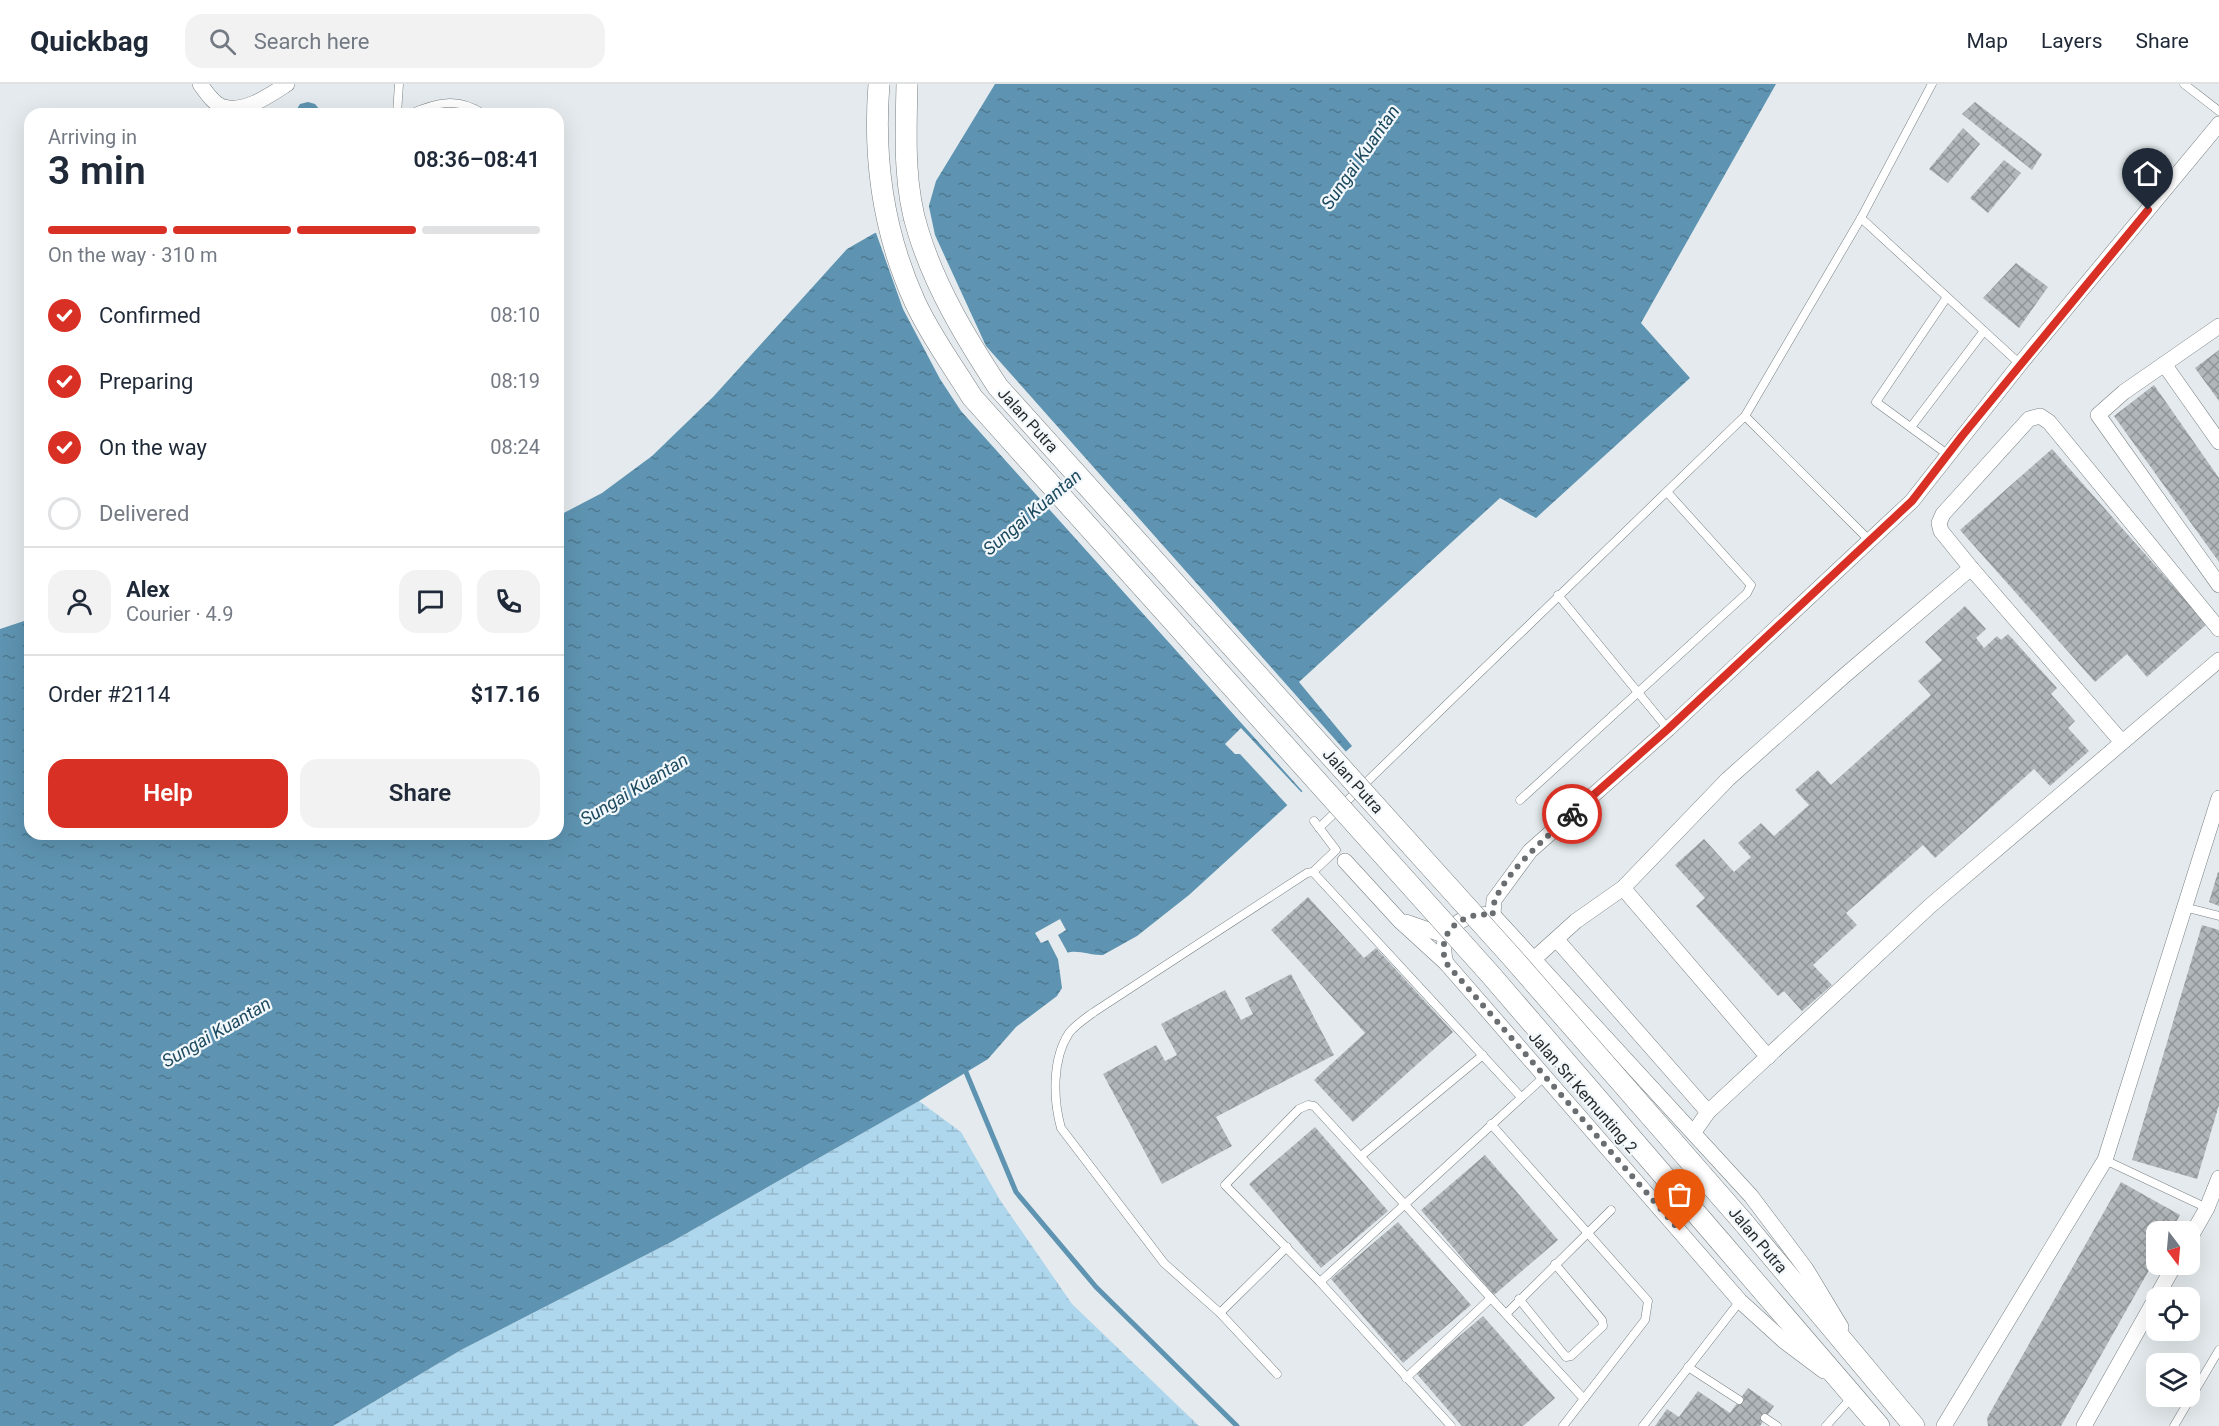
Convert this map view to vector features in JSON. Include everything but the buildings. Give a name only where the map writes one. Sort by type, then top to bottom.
[{"type":"main road","name":"Jalan Putra","points":[[879,84],[875,126],[880,189],[892,246],[916,304],[972,397],[1490,974],[1879,1426]]},
{"type":"main road","name":"Jalan Putra","points":[[907,84],[905,150],[917,229],[937,279],[964,334],[998,387],[1510,955],[1744,1223],[1914,1426]]},
{"type":"street","points":[[200,84],[210,98],[224,107],[244,106],[270,96],[286,84]]},
{"type":"street","points":[[1869,1373],[1806,1269],[1751,1196],[1535,958],[1493,915],[1494,900],[1530,851],[1668,729],[1871,542],[1912,501],[2020,364],[2219,124]]},
{"type":"street","points":[[2219,326],[2104,408],[2098,415],[2219,585]]},
{"type":"street","points":[[2164,364],[2219,442]]},
{"type":"street","points":[[2121,741],[1941,531],[1939,523],[1943,514],[2029,419],[2040,416],[2049,422],[2219,629]]},
{"type":"street","points":[[1535,958],[1576,921],[1623,888],[1728,779],[1971,568]]},
{"type":"street","points":[[1694,1132],[1708,1112],[1930,906],[2121,741],[2219,660]]},
{"type":"street","points":[[1944,1426],[2105,1160],[2219,798]]},
{"type":"street","name":"Jalan Sri Kemunting 2","points":[[1340,856],[1400,921],[1446,963],[1740,1300],[1784,1341],[1852,1393]]},
{"type":"street","points":[[1623,888],[1768,1057]]},
{"type":"street","points":[[1446,963],[1443,949],[1446,936],[1457,922],[1466,917],[1493,915]]},
{"type":"street","points":[[1400,921],[1446,936]]},
{"type":"street","points":[[1557,940],[1708,1112]]},
{"type":"street","points":[[2200,1221],[2219,1178]]},
{"type":"street","points":[[2084,1426],[2169,1275]]},
{"type":"lane","points":[[397,108],[399,84]]},
{"type":"lane","points":[[1277,1374],[1220,1313],[1164,1263],[1060,1128],[1055,1107],[1061,1054],[1071,1031],[1094,1012],[1307,873],[1313,872],[1340,856],[1317,824],[1745,416],[1861,218],[1932,84]]},
{"type":"lane","points":[[2184,84],[2219,111]]},
{"type":"lane","points":[[423,108],[432,104],[468,104],[474,108]]},
{"type":"lane","points":[[1861,218],[2020,364]]},
{"type":"lane","points":[[1947,297],[1876,402],[1947,454]]},
{"type":"lane","points":[[1911,427],[1984,331]]},
{"type":"lane","points":[[1745,416],[1871,542]]},
{"type":"lane","points":[[1520,800],[1747,593],[1751,585],[1667,492]]},
{"type":"lane","points":[[1558,595],[1668,729]]},
{"type":"lane","points":[[1313,872],[1521,1097]]},
{"type":"lane","points":[[2184,907],[2219,916]]},
{"type":"lane","points":[[1361,1156],[1483,1055]]},
{"type":"lane","points":[[1320,1282],[1545,1076]]},
{"type":"lane","points":[[1451,1426],[1320,1282],[1225,1185],[1299,1109],[1308,1105],[1314,1106],[1584,1399]]},
{"type":"lane","points":[[1491,1124],[1648,1301],[1645,1320],[1563,1426]]},
{"type":"lane","points":[[2105,1160],[2207,1208]]},
{"type":"lane","points":[[1506,1314],[1611,1209]]},
{"type":"lane","points":[[1220,1313],[1287,1247]]},
{"type":"lane","points":[[1519,1299],[1566,1357],[1571,1356],[1603,1326],[1602,1320],[1555,1264]]},
{"type":"lane","points":[[1406,1378],[1491,1298]]},
{"type":"lane","points":[[1643,1426],[1740,1300]]},
{"type":"lane","points":[[2174,1426],[2219,1350]]},
{"type":"lane","points":[[1689,1367],[1739,1400]]},
{"type":"lane","points":[[1826,1426],[1852,1393]]},
{"type":"lane","points":[[1766,1418],[1777,1426]]},
{"type":"green space","points":[[919,1101],[961,1132],[1000,1200],[1072,1304],[1199,1426],[333,1426],[461,1350],[673,1241]]},
{"type":"water","name":"Sungai Kuantan","points":[[995,84],[1776,84],[1641,323],[1690,378],[1536,518],[1500,498],[1299,682],[1352,746],[1189,895],[1137,936],[1103,955],[1074,952],[1058,959],[1062,988],[1057,996],[1016,1027],[988,1059],[919,1101],[673,1241],[461,1350],[333,1426],[0,1426],[0,629],[24,621],[24,840],[564,840],[564,513],[602,493],[652,456],[713,397],[847,249],[873,234],[928,209],[936,181]]},
{"type":"water","points":[[308,102],[315,104],[318,108],[298,108],[300,104]]},
{"type":"pier","points":[[928,202],[935,235],[986,346],[1348,754],[1304,793],[961,411],[940,379],[903,309],[875,230],[916,216]]},
{"type":"pier","points":[[1241,728],[1303,794],[1289,807],[1240,754],[1235,754],[1225,744]]},
{"type":"pier","points":[[1060,919],[1066,930],[1058,935],[1069,955],[1061,960],[1061,965],[1048,940],[1041,943],[1035,933]]},
{"type":"waterway","points":[[966,1072],[1016,1192],[1096,1287],[1237,1426]]},
{"type":"way so far","points":[[1572,814],[1530,851],[1494,900],[1493,915],[1476,914],[1466,917],[1451,928],[1444,943],[1444,957],[1446,963],[1680,1231]]},
{"type":"route","points":[[1572,814],[1668,729],[1871,542],[1912,501],[1947,454],[2148,210]]}]
